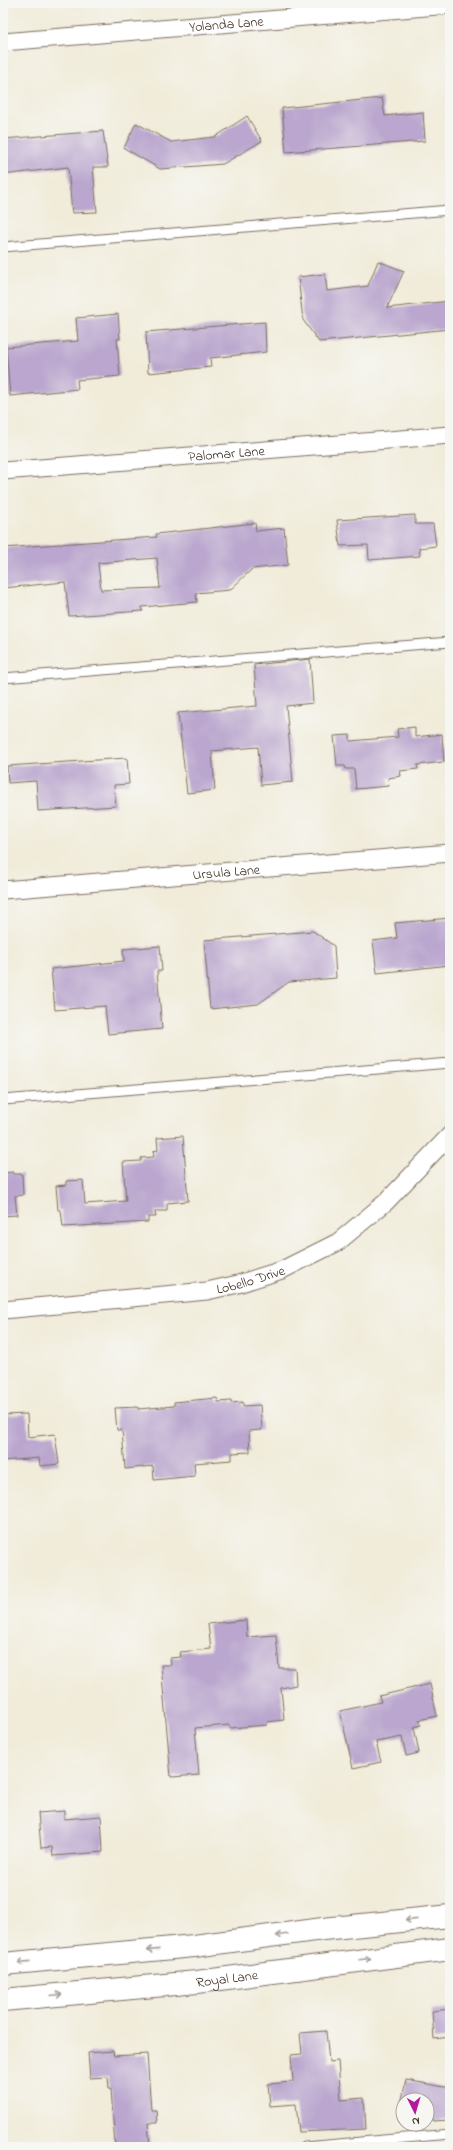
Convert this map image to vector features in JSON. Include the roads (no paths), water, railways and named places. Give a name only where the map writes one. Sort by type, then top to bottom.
[{"type":"main road","points":[[3,1964],[194,1946],[323,1929],[450,1916]]},
{"type":"main road","points":[[323,1929],[326,1963]]},
{"type":"main road","name":"Royal Lane","points":[[3,2000],[197,1982],[326,1963],[450,1949]]},
{"type":"street","name":"Yolanda Lane","points":[[3,42],[450,5]]},
{"type":"street","name":"Palomar Lane","points":[[3,471],[450,435]]},
{"type":"street","name":"Ursula Lane","points":[[3,890],[450,853]]},
{"type":"street","name":"Lobello Drive","points":[[3,1310],[207,1291],[238,1284],[282,1270],[338,1242],[386,1202],[450,1135]]},
{"type":"lane","points":[[3,247],[450,210]]},
{"type":"lane","points":[[3,678],[450,642]]},
{"type":"lane","points":[[3,1100],[450,1063]]},
{"type":"lane","points":[[305,2147],[450,2134]]}]
